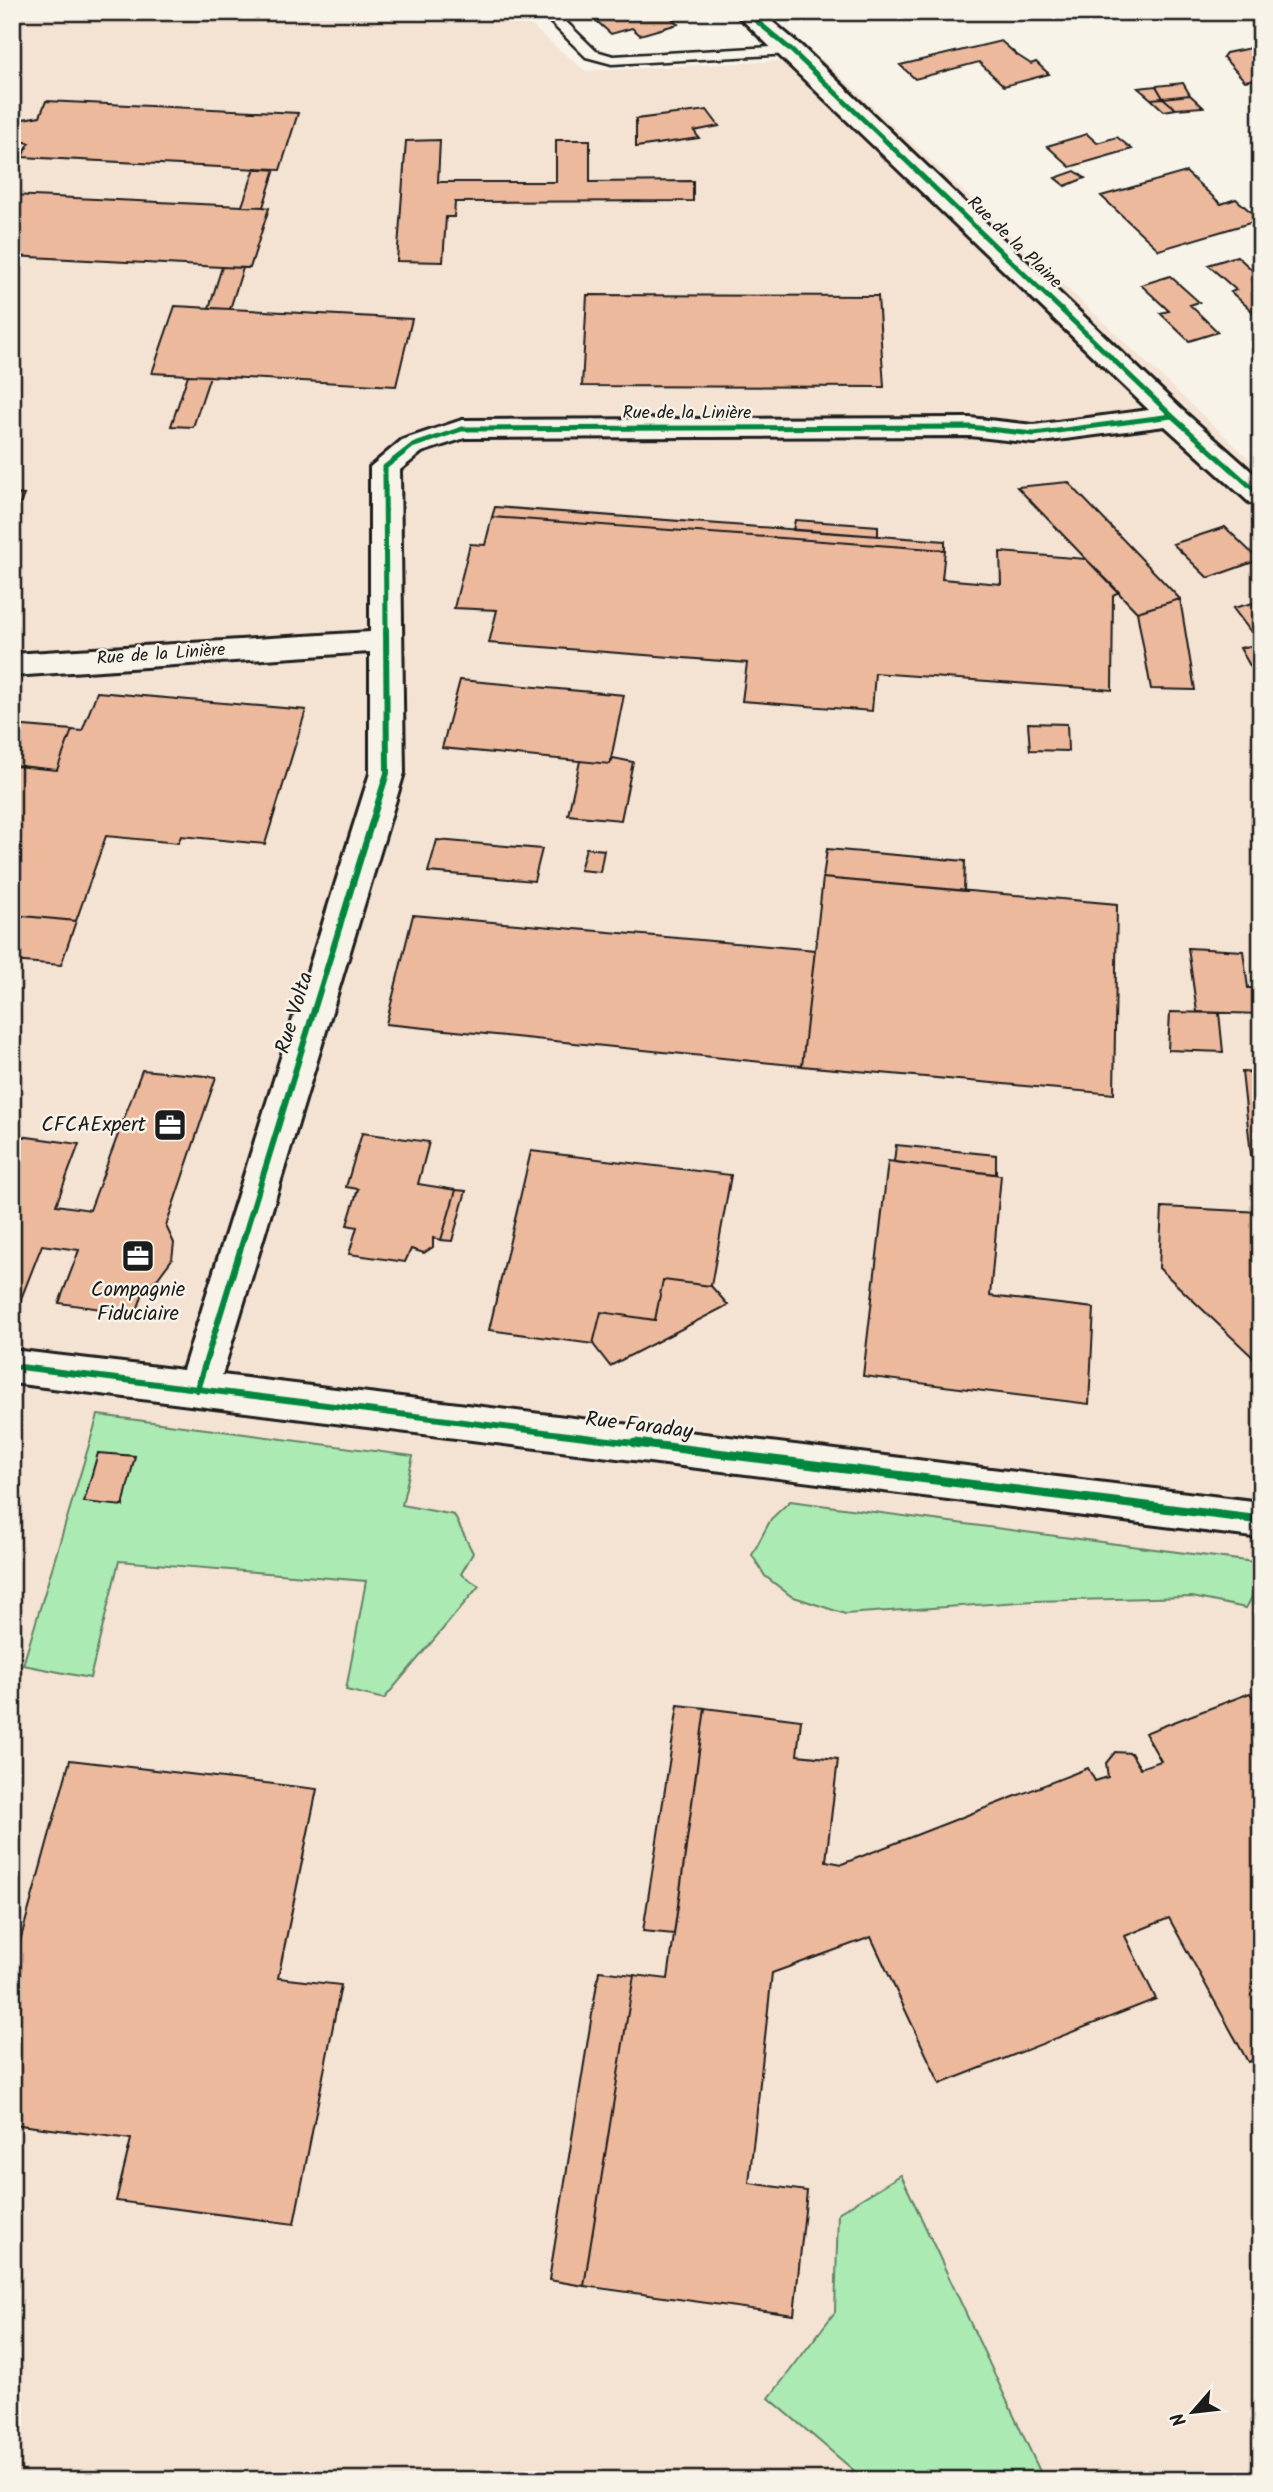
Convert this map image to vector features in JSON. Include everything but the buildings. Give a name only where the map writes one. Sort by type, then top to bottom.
[{"type":"street","name":"Rue de la Plaine","points":[[746,12],[791,50],[1172,416],[1261,496]]},
{"type":"street","name":"Rue de la Linière","points":[[12,665],[386,641],[384,467],[412,446],[434,436],[463,429],[956,427],[1034,434],[1172,416]]},
{"type":"street","name":"Rue Volta","points":[[197,1390],[387,773],[386,641]]},
{"type":"street","name":"Rue Faraday","points":[[12,1366],[1261,1520]]},
{"type":"lane","points":[[547,12],[591,54],[612,60],[791,50]]},
{"type":"shaded area","points":[[12,12],[515,12],[585,71],[822,59],[1261,470],[1261,2480],[12,2480]]},
{"type":"green space","points":[[98,1415],[413,1456],[402,1505],[454,1515],[473,1553],[461,1574],[479,1586],[384,1699],[346,1690],[366,1581],[119,1561],[90,1678],[23,1665]]},
{"type":"green space","points":[[790,1501],[1261,1563],[1261,1581],[1246,1608],[1192,1597],[1034,1601],[845,1614],[791,1596],[765,1576],[752,1555],[771,1519]]},
{"type":"green space","points":[[901,2175],[1044,2480],[865,2480],[769,2398],[835,2312],[838,2213]]},
{"type":"cycle path","points":[[746,12],[791,50],[1172,416],[1261,496]]},
{"type":"cycle path","points":[[197,1390],[387,773],[385,467],[412,446],[462,429],[970,427],[1034,434],[1172,416]]},
{"type":"cycle path","points":[[12,1366],[1261,1520]]},
{"type":"place","name":"CFCAExpert","points":[[170,1125]]},
{"type":"place","name":"Compagnie Fiduciaire","points":[[138,1256]]}]
